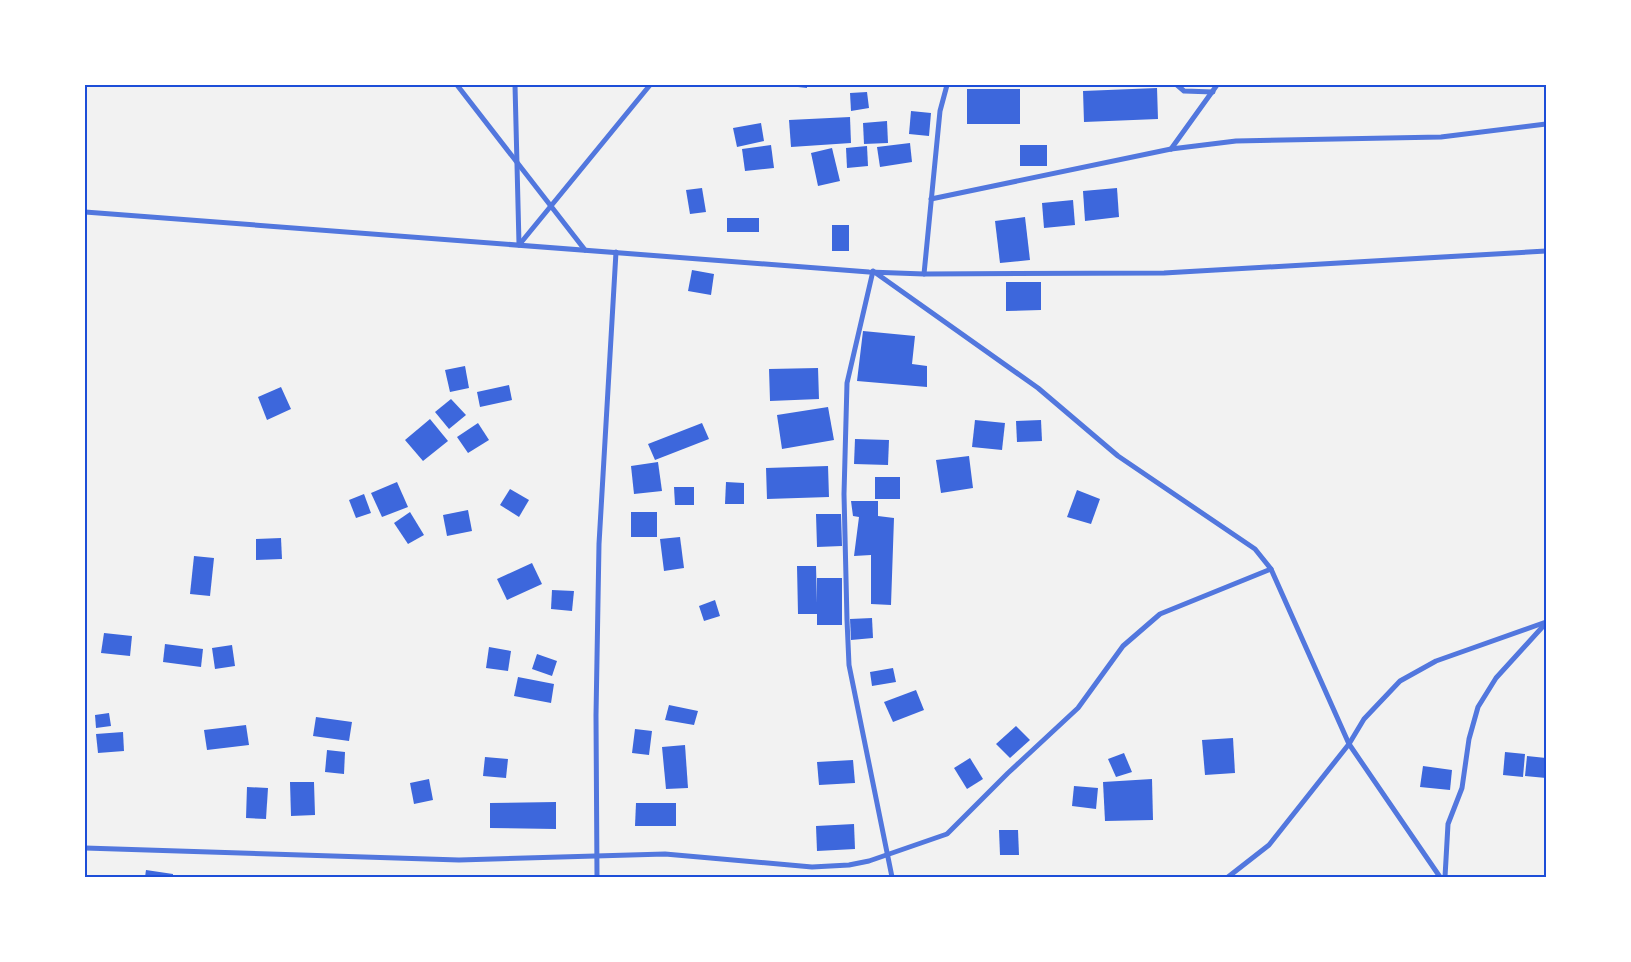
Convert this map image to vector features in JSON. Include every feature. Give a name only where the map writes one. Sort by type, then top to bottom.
[{"type":"street","points":[[457,85],[585,250]]},
{"type":"street","points":[[515,85],[520,245]]},
{"type":"street","points":[[520,245],[650,85]]},
{"type":"street","points":[[924,274],[940,111],[947,85]]},
{"type":"street","points":[[1177,85],[1184,91],[1213,92]]},
{"type":"street","points":[[1171,149],[1217,85]]},
{"type":"street","points":[[931,199],[1171,149],[1236,141],[1441,137],[1546,124]]},
{"type":"street","points":[[85,212],[924,274],[1164,273],[1546,251]]},
{"type":"street","points":[[597,877],[596,715],[599,544],[616,252]]},
{"type":"street","points":[[872,271],[1038,388],[1118,456],[1256,549],[1271,569],[1349,744],[1440,877]]},
{"type":"street","points":[[872,271],[847,383],[844,494],[847,620],[849,665],[889,854],[892,877]]},
{"type":"street","points":[[85,848],[459,860],[665,854],[812,867],[849,866],[947,834],[1008,773],[1078,708],[1124,646],[1160,614],[1271,569]]},
{"type":"street","points":[[1228,877],[1269,845],[1349,744],[1364,719],[1400,681],[1417,669],[1436,660],[1546,622]]},
{"type":"street","points":[[1445,877],[1448,824],[1462,788],[1469,739],[1478,707],[1496,678],[1546,622]]},
{"type":"building","points":[[780,85],[807,85],[807,88]]},
{"type":"building","points":[[1157,88],[1158,119],[1084,122],[1083,91]]},
{"type":"building","points":[[967,89],[1020,89],[1020,124],[967,124]]},
{"type":"building","points":[[867,92],[869,108],[851,111],[850,93]]},
{"type":"building","points":[[911,111],[931,113],[929,136],[909,134]]},
{"type":"building","points":[[850,117],[851,143],[791,147],[789,120]]},
{"type":"building","points":[[887,121],[888,143],[864,144],[863,123]]},
{"type":"building","points":[[761,123],[764,141],[737,147],[733,128]]},
{"type":"building","points":[[910,143],[912,162],[880,167],[877,147]]},
{"type":"building","points":[[771,145],[774,168],[745,171],[742,149]]},
{"type":"building","points":[[1020,145],[1047,145],[1047,166],[1020,166]]},
{"type":"building","points":[[867,146],[868,166],[847,168],[846,148]]},
{"type":"building","points":[[832,148],[840,181],[818,186],[811,153]]},
{"type":"building","points":[[702,188],[706,212],[690,214],[686,190]]},
{"type":"building","points":[[1117,188],[1119,217],[1085,221],[1083,191]]},
{"type":"building","points":[[1073,200],[1075,225],[1044,228],[1042,203]]},
{"type":"building","points":[[1025,217],[1030,260],[1000,263],[995,221]]},
{"type":"building","points":[[727,218],[759,218],[759,232],[727,232]]},
{"type":"building","points":[[832,225],[849,225],[849,251],[832,251]]},
{"type":"building","points":[[692,270],[714,274],[711,295],[688,291]]},
{"type":"building","points":[[1006,282],[1041,282],[1041,310],[1006,311]]},
{"type":"building","points":[[863,331],[915,336],[912,364],[927,366],[927,387],[857,381]]},
{"type":"building","points":[[465,366],[469,388],[450,392],[445,370]]},
{"type":"building","points":[[818,368],[819,399],[770,401],[769,369]]},
{"type":"building","points":[[509,385],[512,400],[480,407],[477,392]]},
{"type":"building","points":[[281,387],[291,409],[267,420],[258,397]]},
{"type":"building","points":[[451,399],[466,415],[449,429],[435,412]]},
{"type":"building","points":[[828,407],[834,440],[782,449],[777,415]]},
{"type":"building","points":[[430,419],[448,441],[423,461],[405,440]]},
{"type":"building","points":[[975,420],[1005,423],[1002,450],[972,447]]},
{"type":"building","points":[[1041,420],[1042,441],[1017,442],[1016,421]]},
{"type":"building","points":[[478,423],[489,440],[468,453],[457,437]]},
{"type":"building","points":[[702,423],[709,439],[655,460],[648,444]]},
{"type":"building","points":[[855,439],[889,440],[888,465],[854,464]]},
{"type":"building","points":[[969,456],[973,488],[941,493],[936,460]]},
{"type":"building","points":[[658,462],[662,491],[634,494],[631,466]]},
{"type":"building","points":[[828,466],[829,497],[767,499],[766,468]]},
{"type":"building","points":[[875,477],[900,477],[900,499],[875,499]]},
{"type":"building","points":[[397,482],[408,507],[382,517],[371,493]]},
{"type":"building","points":[[726,482],[744,483],[744,504],[725,504]]},
{"type":"building","points":[[674,487],[694,487],[694,505],[675,505]]},
{"type":"building","points":[[510,489],[529,500],[519,517],[500,505]]},
{"type":"building","points":[[1077,490],[1100,499],[1091,524],[1067,517]]},
{"type":"building","points":[[364,494],[371,513],[356,518],[349,500]]},
{"type":"building","points":[[851,501],[878,501],[878,516],[894,518],[891,605],[871,604],[871,555],[854,556],[859,517],[853,516]]},
{"type":"building","points":[[468,510],[472,531],[447,536],[443,515]]},
{"type":"building","points":[[410,512],[424,535],[408,544],[394,523]]},
{"type":"building","points":[[631,512],[657,512],[657,537],[631,537]]},
{"type":"building","points":[[816,514],[841,514],[842,546],[817,547]]},
{"type":"building","points":[[680,537],[684,568],[664,571],[660,539]]},
{"type":"building","points":[[281,538],[282,559],[256,560],[256,539]]},
{"type":"building","points":[[194,556],[214,558],[210,596],[190,594]]},
{"type":"building","points":[[532,563],[542,584],[507,600],[497,579]]},
{"type":"building","points":[[797,566],[816,566],[817,603],[817,578],[842,578],[842,625],[817,625],[817,614],[798,614]]},
{"type":"building","points":[[552,590],[574,591],[572,611],[551,609]]},
{"type":"building","points":[[715,600],[720,616],[704,621],[699,606]]},
{"type":"building","points":[[872,618],[873,638],[851,640],[850,619]]},
{"type":"building","points":[[104,633],[132,636],[130,656],[101,653]]},
{"type":"building","points":[[165,644],[203,649],[201,667],[163,662]]},
{"type":"building","points":[[232,645],[235,666],[215,669],[212,648]]},
{"type":"building","points":[[489,647],[511,651],[508,671],[486,668]]},
{"type":"building","points":[[537,654],[557,661],[552,676],[532,669]]},
{"type":"building","points":[[893,668],[896,682],[872,686],[870,672]]},
{"type":"building","points":[[518,677],[554,684],[551,703],[514,696]]},
{"type":"building","points":[[916,690],[924,710],[893,722],[884,702]]},
{"type":"building","points":[[669,705],[698,711],[694,725],[665,720]]},
{"type":"building","points":[[109,713],[111,726],[96,728],[95,715]]},
{"type":"building","points":[[316,717],[352,722],[349,741],[313,736]]},
{"type":"building","points":[[246,725],[249,745],[207,750],[204,730]]},
{"type":"building","points":[[1016,726],[1030,740],[1010,758],[996,744]]},
{"type":"building","points":[[635,729],[652,731],[649,755],[632,753]]},
{"type":"building","points":[[123,732],[124,751],[98,753],[96,734]]},
{"type":"building","points":[[1233,738],[1235,773],[1205,775],[1202,740]]},
{"type":"building","points":[[685,745],[688,788],[666,789],[662,747]]},
{"type":"building","points":[[327,750],[345,752],[344,774],[325,772]]},
{"type":"building","points":[[1505,752],[1525,754],[1523,777],[1503,775]]},
{"type":"building","points":[[1124,753],[1132,772],[1116,777],[1108,759]]},
{"type":"building","points":[[1527,756],[1546,758],[1546,778],[1525,776]]},
{"type":"building","points":[[485,757],[508,759],[506,778],[483,776]]},
{"type":"building","points":[[970,758],[983,779],[967,789],[954,768]]},
{"type":"building","points":[[853,760],[855,783],[819,785],[817,762]]},
{"type":"building","points":[[1423,766],[1452,770],[1450,790],[1420,787]]},
{"type":"building","points":[[429,779],[433,800],[414,804],[410,783]]},
{"type":"building","points":[[1152,779],[1153,820],[1105,821],[1103,782]]},
{"type":"building","points":[[290,782],[314,782],[315,815],[291,816]]},
{"type":"building","points":[[1074,786],[1098,788],[1096,809],[1072,806]]},
{"type":"building","points":[[247,787],[268,788],[266,819],[246,818]]},
{"type":"building","points":[[556,802],[556,829],[490,828],[490,803]]},
{"type":"building","points":[[636,803],[676,803],[676,826],[635,826]]},
{"type":"building","points":[[854,824],[855,849],[817,851],[816,826]]},
{"type":"building","points":[[999,830],[1018,830],[1019,855],[1000,855]]},
{"type":"building","points":[[146,870],[173,874],[173,877],[145,877]]}]
